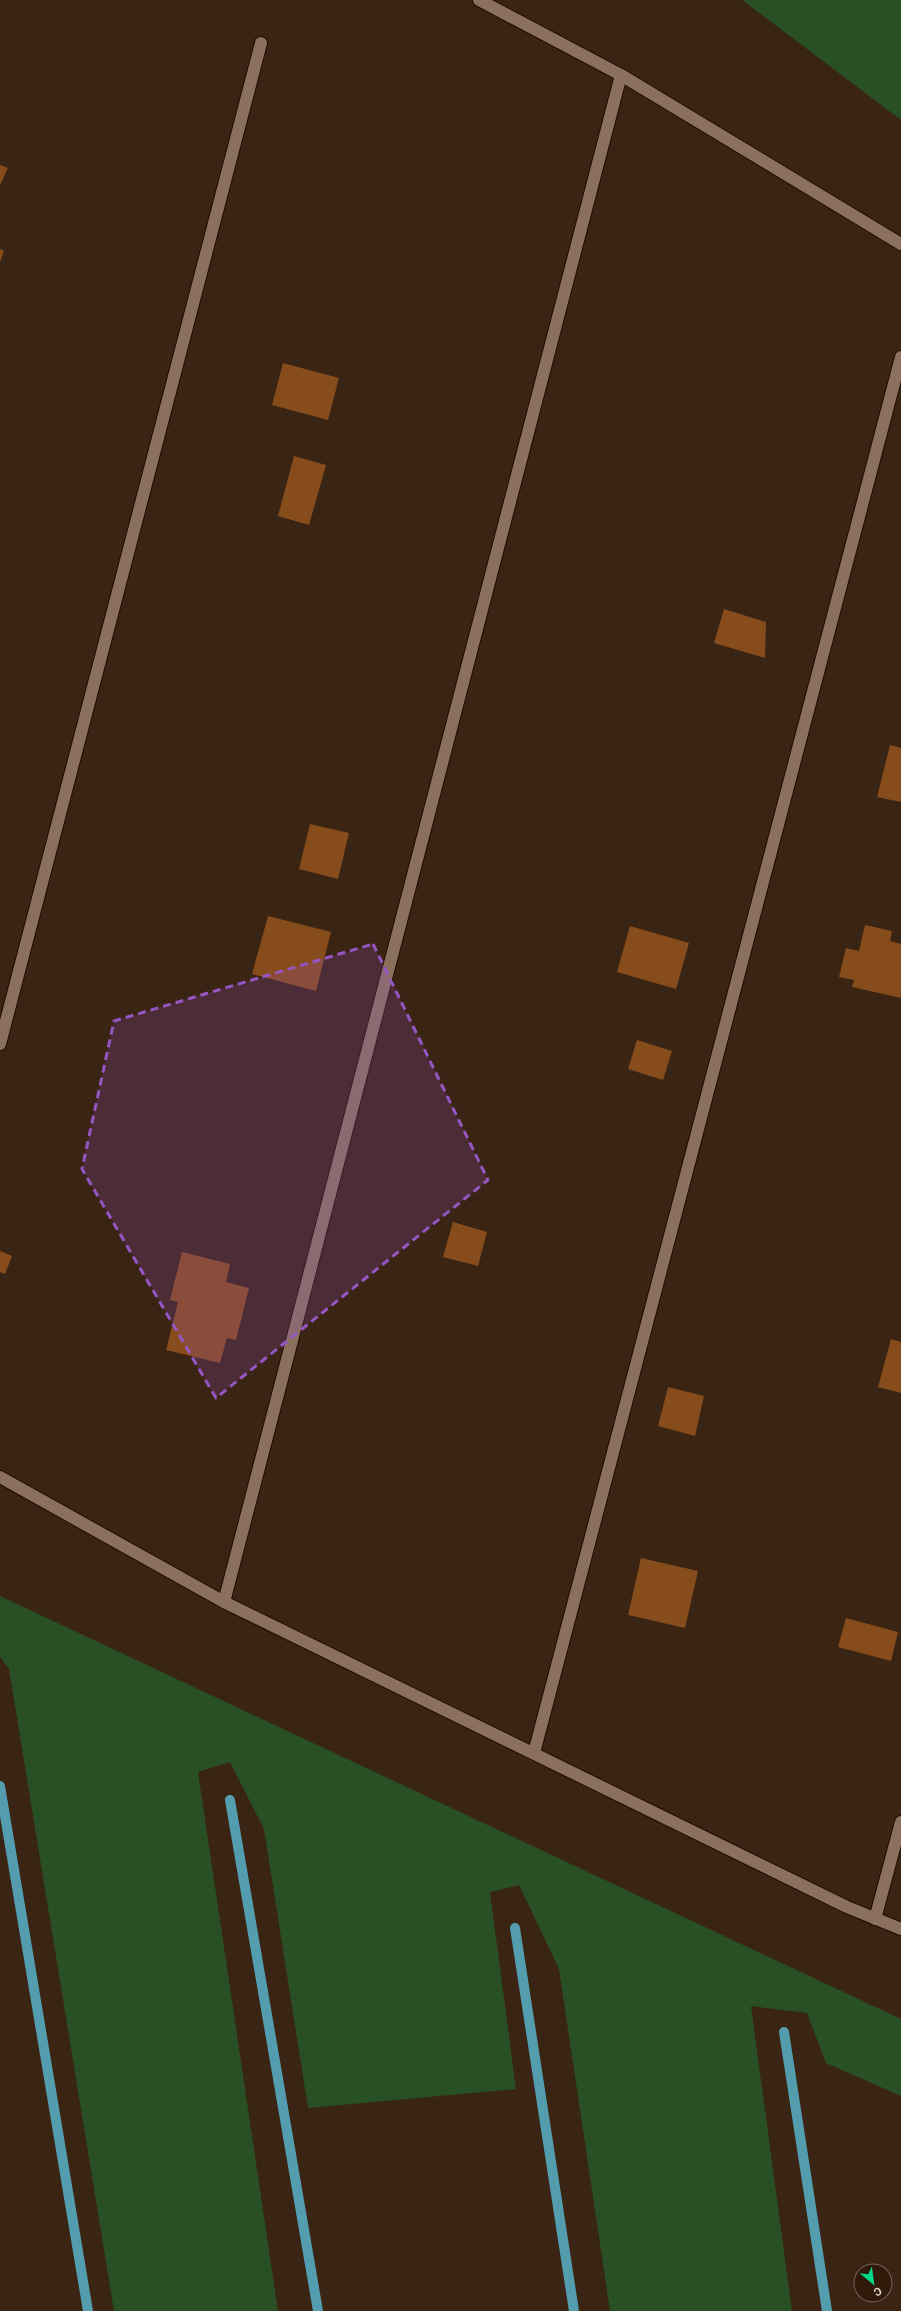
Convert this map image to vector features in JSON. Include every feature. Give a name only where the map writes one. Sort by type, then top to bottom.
[{"type":"street","points":[[479,0],[621,75],[901,244]]},
{"type":"street","points":[[0,1044],[261,43]]},
{"type":"street","points":[[224,1602],[621,75]]},
{"type":"street","points":[[534,1753],[901,357]]},
{"type":"street","points":[[0,1477],[224,1602],[848,1907],[901,1930]]},
{"type":"street","points":[[875,1919],[901,1822]]},
{"type":"highlighted area","points":[[373,944],[488,1180],[216,1398],[82,1169],[114,1021]]},
{"type":"green space","points":[[742,0],[901,0],[901,120]]},
{"type":"green space","points":[[0,1596],[901,2019],[901,2096],[826,2063],[807,2013],[751,2006],[792,2311],[610,2311],[559,1969],[519,1885],[490,1892],[516,2089],[308,2108],[264,1829],[230,1762],[198,1772],[278,2311],[114,2311],[9,1669],[0,1657]]},
{"type":"building","points":[[0,165],[8,168],[0,185]]},
{"type":"building","points":[[0,249],[4,251],[0,262]]},
{"type":"building","points":[[283,363],[339,378],[328,420],[272,405]]},
{"type":"building","points":[[294,456],[326,465],[309,525],[278,516]]},
{"type":"building","points":[[724,609],[766,622],[765,658],[714,643]]},
{"type":"building","points":[[890,745],[901,748],[901,802],[877,797]]},
{"type":"building","points":[[310,824],[349,833],[338,879],[299,869]]},
{"type":"building","points":[[268,916],[331,932],[316,991],[252,974]]},
{"type":"building","points":[[865,925],[892,931],[890,941],[901,944],[901,998],[852,987],[854,980],[839,977],[846,948],[859,951]]},
{"type":"building","points":[[630,926],[689,943],[676,989],[617,972]]},
{"type":"building","points":[[637,1040],[672,1051],[663,1080],[628,1069]]},
{"type":"building","points":[[453,1222],[487,1232],[478,1266],[443,1257]]},
{"type":"building","points":[[0,1251],[12,1256],[5,1274],[0,1272]]},
{"type":"building","points":[[182,1252],[230,1264],[226,1282],[249,1288],[236,1340],[227,1338],[220,1363],[166,1350],[178,1302],[170,1300]]},
{"type":"building","points":[[891,1339],[901,1342],[901,1393],[878,1387]]},
{"type":"building","points":[[668,1387],[704,1396],[695,1436],[658,1426]]},
{"type":"building","points":[[641,1558],[698,1571],[685,1628],[628,1615]]},
{"type":"building","points":[[846,1618],[898,1632],[891,1661],[838,1647]]},
{"type":"waterway","points":[[0,1786],[88,2311]]},
{"type":"waterway","points":[[230,1800],[318,2311]]},
{"type":"waterway","points":[[515,1928],[574,2311]]},
{"type":"waterway","points":[[784,2032],[827,2311]]}]
